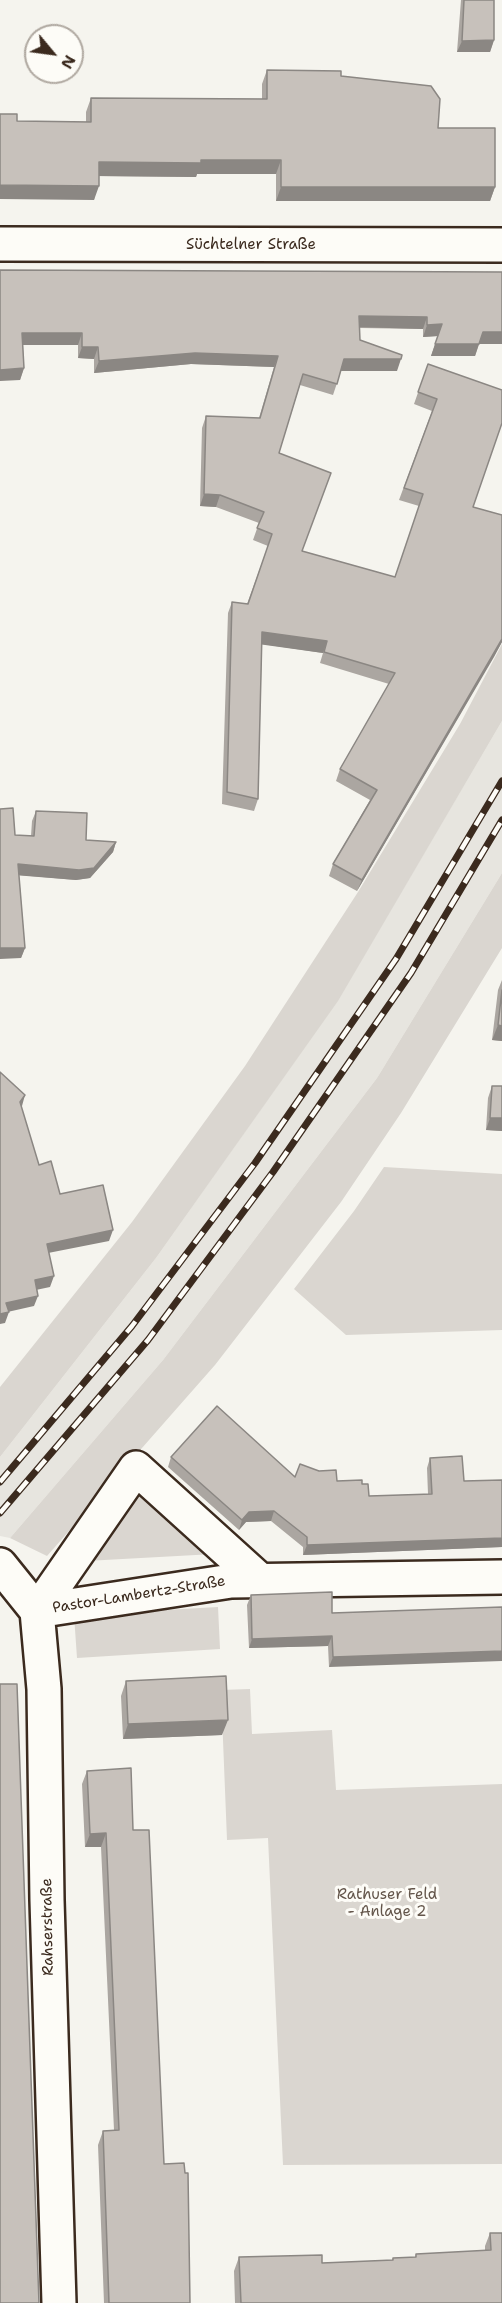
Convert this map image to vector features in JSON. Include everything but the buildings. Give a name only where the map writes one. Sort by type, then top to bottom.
[{"type":"street","name":"Süchtelner Straße","points":[[0,244],[502,245]]},
{"type":"street","name":"Pastor-Lambertz-Straße","points":[[37,1611],[136,1468],[262,1582]]},
{"type":"street","points":[[0,1564],[37,1611]]},
{"type":"street","name":"Pastor-Lambertz-Straße","points":[[37,1611],[231,1581],[502,1577]]},
{"type":"street","name":"Rahserstraße","points":[[37,1611],[44,1689],[47,1899],[59,2303]]},
{"type":"shaded area","points":[[502,721],[502,873],[377,1078],[163,1360],[10,1538],[0,1536],[0,1457],[156,1258],[337,1001]]},
{"type":"green space","points":[[502,644],[502,721],[338,1001],[156,1258],[0,1457],[0,1387],[132,1222],[245,1066],[358,892],[460,724]]},
{"type":"green space","points":[[502,873],[502,948],[401,1113],[341,1202],[215,1365],[47,1556],[10,1538],[163,1360],[377,1078]]},
{"type":"green space","points":[[384,1167],[502,1174],[502,1330],[346,1335],[294,1289],[354,1211]]},
{"type":"green space","points":[[140,1490],[214,1554],[86,1561]]},
{"type":"green space","points":[[218,1607],[220,1649],[77,1658],[74,1615]]},
{"type":"green space","name":"Rathuser Feld - Anlage 2","points":[[250,1689],[252,1734],[332,1730],[336,1790],[502,1784],[502,2164],[283,2165],[268,1838],[227,1840],[221,1690]]},
{"type":"railway","points":[[0,1482],[132,1326],[255,1163],[396,959],[502,781]]},
{"type":"railway","points":[[0,1513],[148,1340],[273,1172],[411,973],[502,820]]}]
